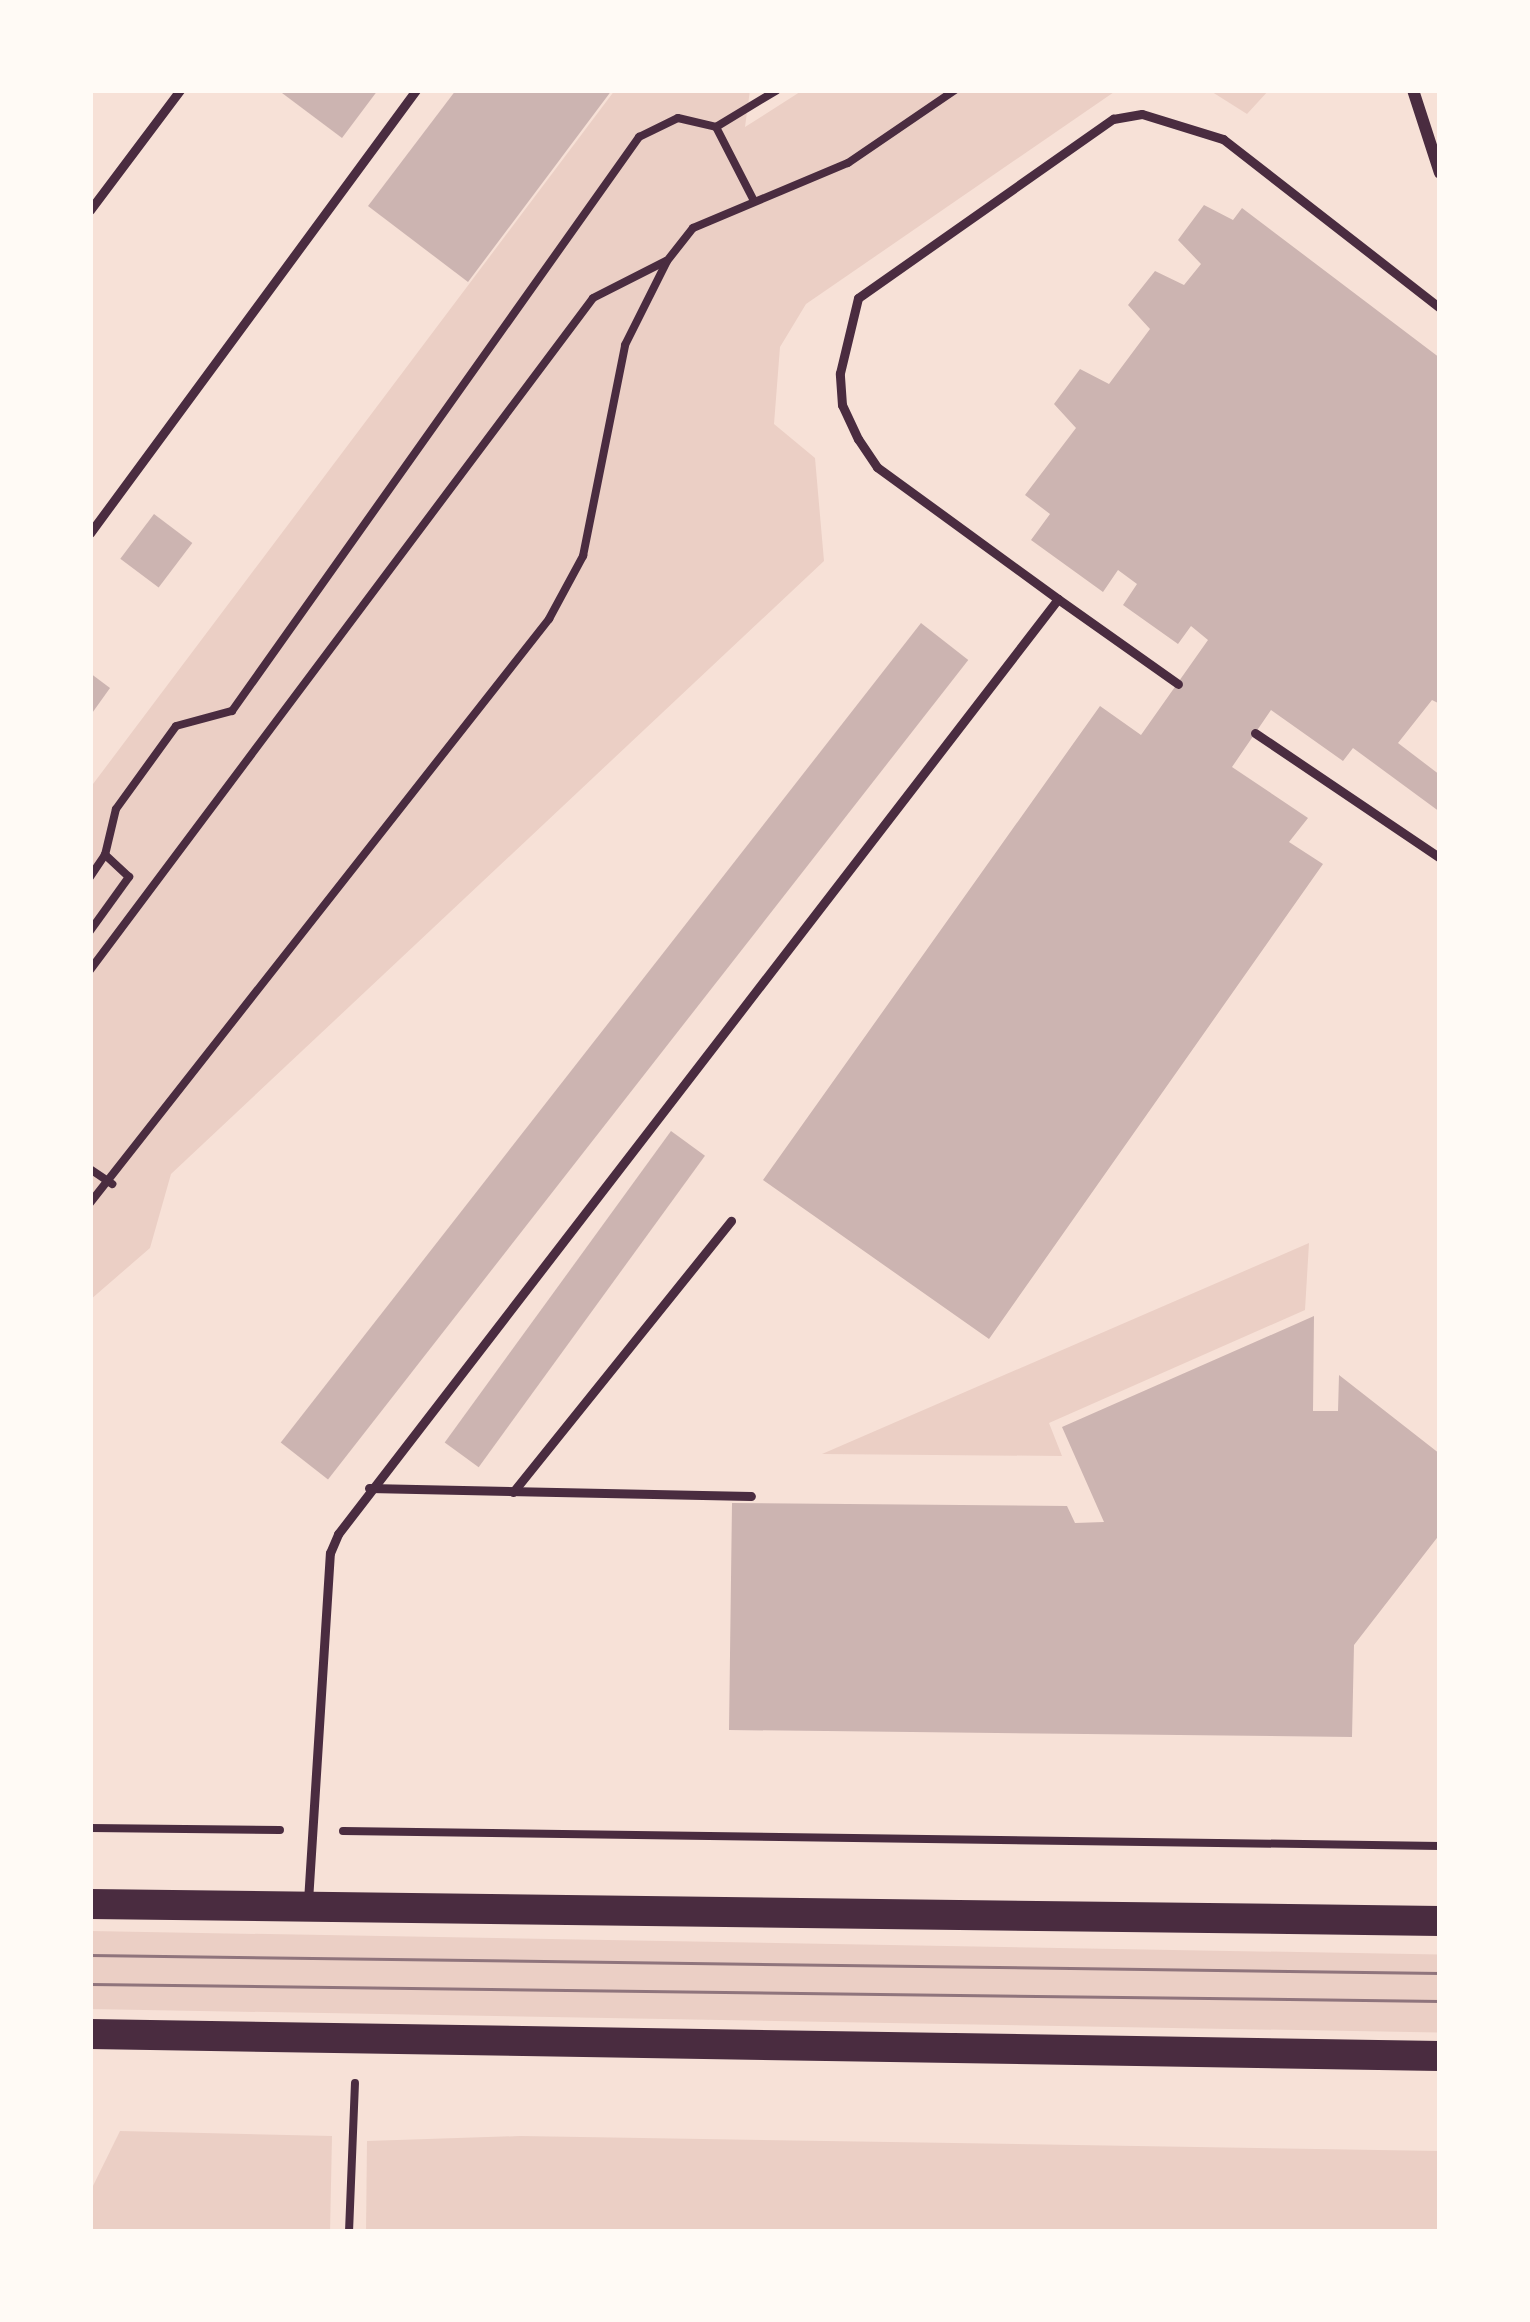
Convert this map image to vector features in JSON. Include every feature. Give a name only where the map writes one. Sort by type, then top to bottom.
[{"type":"main road","points":[[90,1904],[1440,1921]]},
{"type":"main road","points":[[90,2034],[1440,2056]]},
{"type":"street","points":[[1413,90],[1440,173]]},
{"type":"lane","points":[[90,210],[180,90]]},
{"type":"lane","points":[[90,532],[416,90]]},
{"type":"lane","points":[[1178,683],[877,467],[842,405],[840,373],[858,298],[1113,119],[1142,114],[1223,139],[1440,308]]},
{"type":"lane","points":[[308,1906],[330,1553],[369,1488],[1058,599]]},
{"type":"lane","points":[[1255,733],[1440,858]]},
{"type":"lane","points":[[513,1492],[730,1221]]},
{"type":"lane","points":[[369,1488],[751,1496]]},
{"type":"path","points":[[90,878],[105,855],[116,808],[176,726],[232,710],[639,137],[678,118],[716,127],[777,90]]},
{"type":"path","points":[[90,1203],[112,1184],[549,619],[583,556],[625,345],[667,261],[693,228],[848,163],[955,90]]},
{"type":"path","points":[[716,127],[753,199]]},
{"type":"path","points":[[90,970],[593,298],[667,261]]},
{"type":"path","points":[[90,932],[129,877],[105,855]]},
{"type":"path","points":[[90,1169],[112,1184]]},
{"type":"path","points":[[90,1828],[1440,1846]]},
{"type":"path","points":[[349,2232],[356,2040]]},
{"type":"shaded area","points":[[615,90],[750,90],[745,127],[803,90],[1117,90],[806,304],[780,347],[774,424],[815,458],[824,561],[171,1174],[150,1248],[90,1300],[90,788]]},
{"type":"shaded area","points":[[1209,90],[1269,90],[1247,114]]},
{"type":"shaded area","points":[[1309,1243],[1305,1310],[1049,1423],[1062,1456],[822,1454]]},
{"type":"shaded area","points":[[90,1931],[1440,1955],[1438,2033],[90,2009]]},
{"type":"shaded area","points":[[120,2131],[332,2136],[330,2232],[90,2232],[90,2192]]},
{"type":"shaded area","points":[[520,2136],[1440,2151],[1440,2232],[366,2232],[367,2141]]},
{"type":"building","points":[[278,90],[378,90],[342,138]]},
{"type":"building","points":[[456,90],[612,90],[468,282],[368,206]]},
{"type":"building","points":[[1204,205],[1233,220],[1242,208],[1440,358],[1440,704],[1432,700],[1398,743],[1440,775],[1440,812],[1353,748],[1343,761],[1271,710],[1232,767],[1308,818],[1289,842],[1323,864],[989,1339],[763,1180],[1100,706],[1141,735],[1208,640],[1191,626],[1178,644],[1123,605],[1137,584],[1118,570],[1103,592],[1031,540],[1050,514],[1025,495],[1076,428],[1054,404],[1080,369],[1109,384],[1150,329],[1128,305],[1155,271],[1184,285],[1201,264],[1178,240]]},
{"type":"building","points":[[154,514],[192,543],[159,588],[120,559]]},
{"type":"building","points":[[921,623],[968,660],[328,1479],[281,1443]]},
{"type":"building","points":[[90,673],[110,688],[90,716]]},
{"type":"building","points":[[671,1131],[705,1156],[479,1467],[445,1442]]},
{"type":"building","points":[[1314,1316],[1313,1411],[1338,1411],[1339,1375],[1440,1454],[1440,1534],[1354,1645],[1352,1737],[729,1730],[732,1503],[1067,1506],[1075,1523],[1104,1522],[1062,1427]]},
{"type":"tram line","points":[[90,1955],[1440,1973]]},
{"type":"tram line","points":[[90,1984],[1440,2001]]}]
